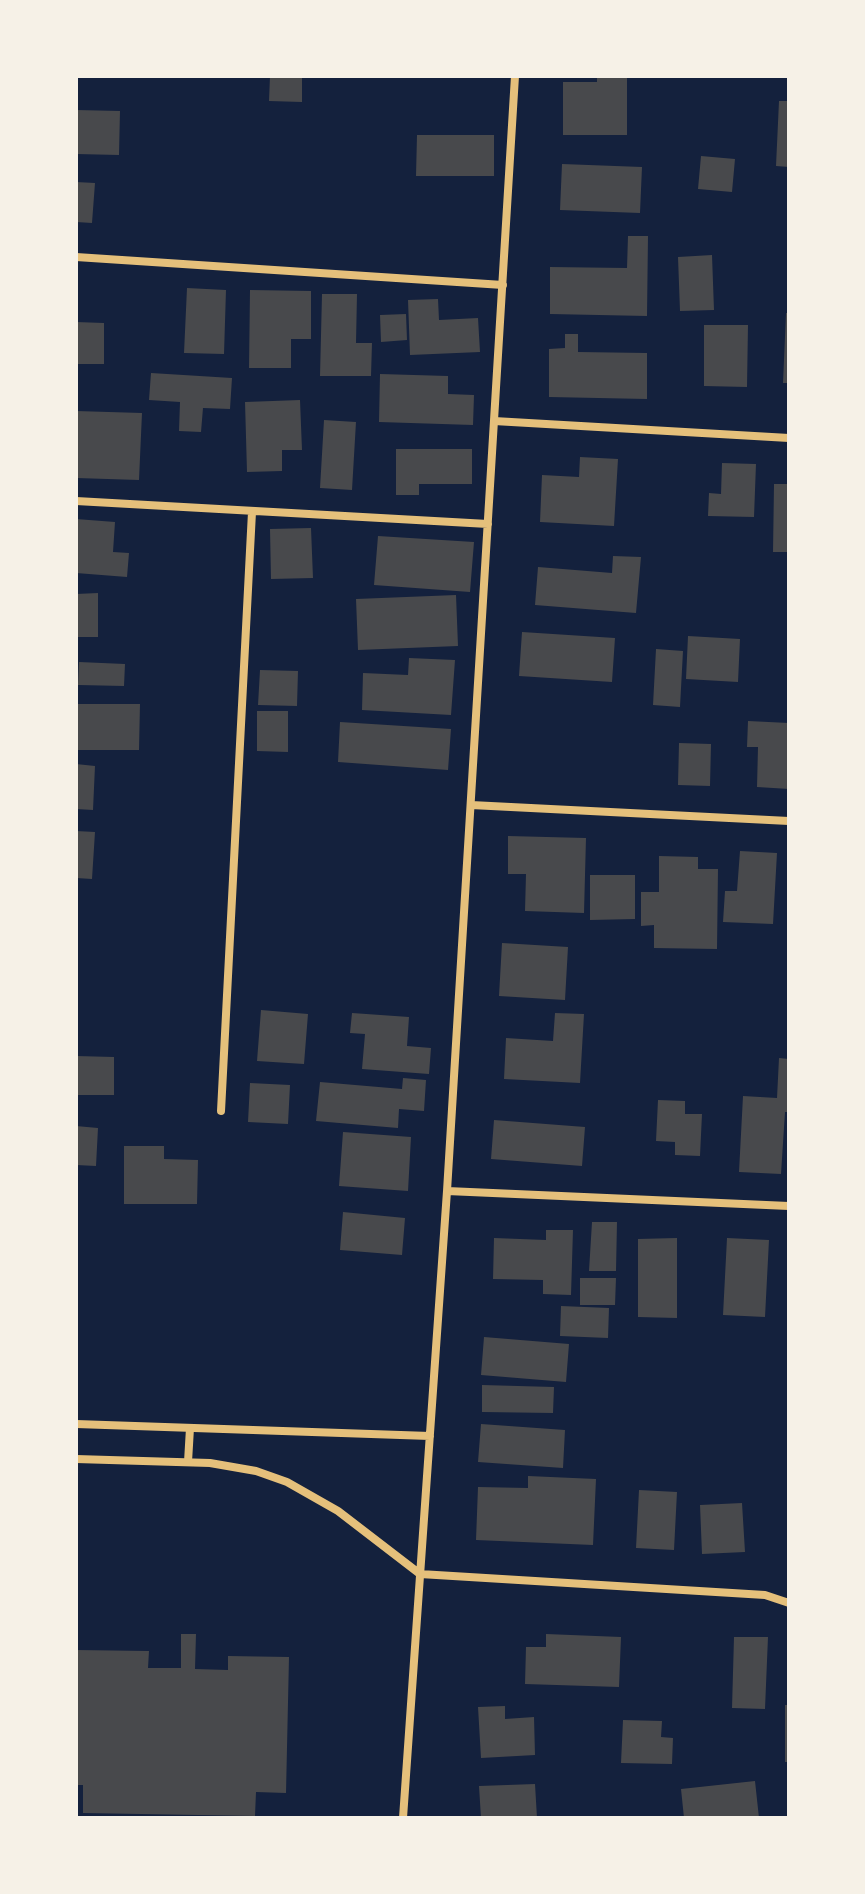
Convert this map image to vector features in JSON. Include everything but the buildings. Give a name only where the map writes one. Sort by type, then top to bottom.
[{"type":"street","points":[[403,1818],[447,1191],[515,76]]},
{"type":"street","points":[[76,257],[503,285]]},
{"type":"street","points":[[494,421],[789,438]]},
{"type":"street","points":[[76,501],[488,524]]},
{"type":"street","points":[[221,1111],[252,512]]},
{"type":"street","points":[[471,805],[789,821]]},
{"type":"street","points":[[447,1191],[789,1206]]},
{"type":"street","points":[[76,1424],[430,1436]]},
{"type":"street","points":[[188,1462],[190,1428]]},
{"type":"street","points":[[76,1459],[210,1463],[256,1471],[287,1482],[338,1511],[420,1574],[765,1595],[789,1603]]}]
